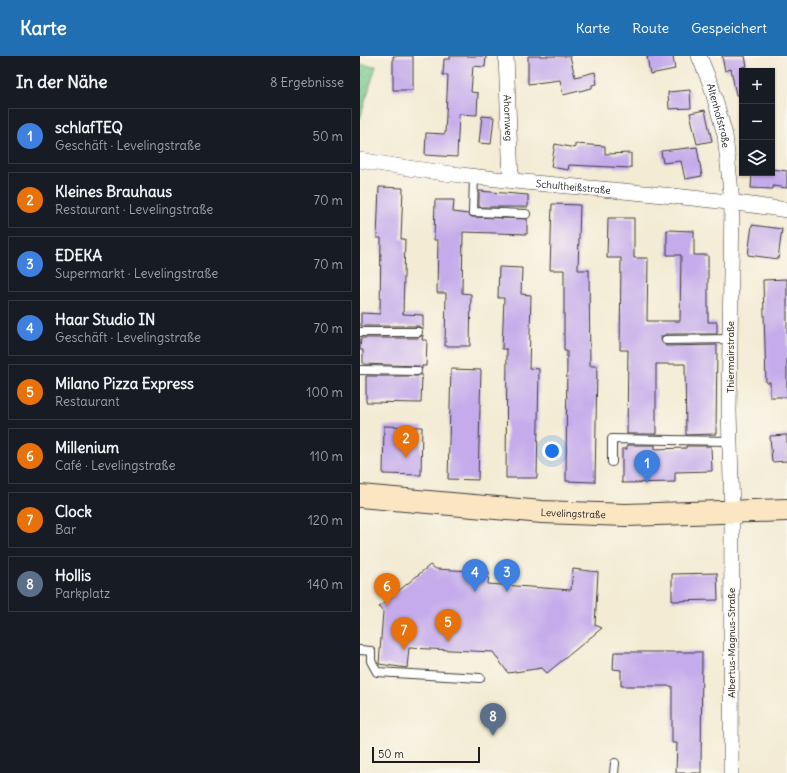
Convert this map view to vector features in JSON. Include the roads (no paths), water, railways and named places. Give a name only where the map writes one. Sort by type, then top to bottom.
[{"type":"street","name":"Ahornweg","points":[[506,56],[511,180]]},
{"type":"street","name":"Altenhofstraße","points":[[699,56],[712,85],[725,135],[732,202]]},
{"type":"street","name":"Schultheißstraße","points":[[360,160],[474,176],[732,202],[787,210]]},
{"type":"street","name":"Thiermairstraße","points":[[732,202],[730,339],[732,513]]},
{"type":"street","name":"Levelingstraße","points":[[360,496],[542,512],[626,515],[732,513],[787,510]]},
{"type":"street","name":"Albertus-Magnus-Straße","points":[[731,773],[732,513]]},
{"type":"lane","points":[[474,176],[473,212],[526,214]]},
{"type":"lane","points":[[360,332],[418,332]]},
{"type":"lane","points":[[666,340],[730,339]]},
{"type":"lane","points":[[360,370],[417,371]]},
{"type":"lane","points":[[612,462],[612,440],[730,441]]},
{"type":"lane","points":[[360,650],[370,651],[372,661],[378,672],[480,678]]},
{"type":"lane","points":[[614,763],[614,773]]},
{"type":"place","name":"Kleines Brauhaus","points":[[406,458]]},
{"type":"place","name":"schlafTEQ","points":[[647,483]]},
{"type":"place","name":"Haar Studio IN","points":[[475,592]]},
{"type":"place","name":"EDEKA","points":[[507,592]]},
{"type":"place","name":"Millenium","points":[[387,606]]},
{"type":"place","name":"Milano Pizza Express","points":[[448,642]]},
{"type":"place","name":"Clock","points":[[404,650]]},
{"type":"place","name":"Hollis","points":[[493,736]]}]
